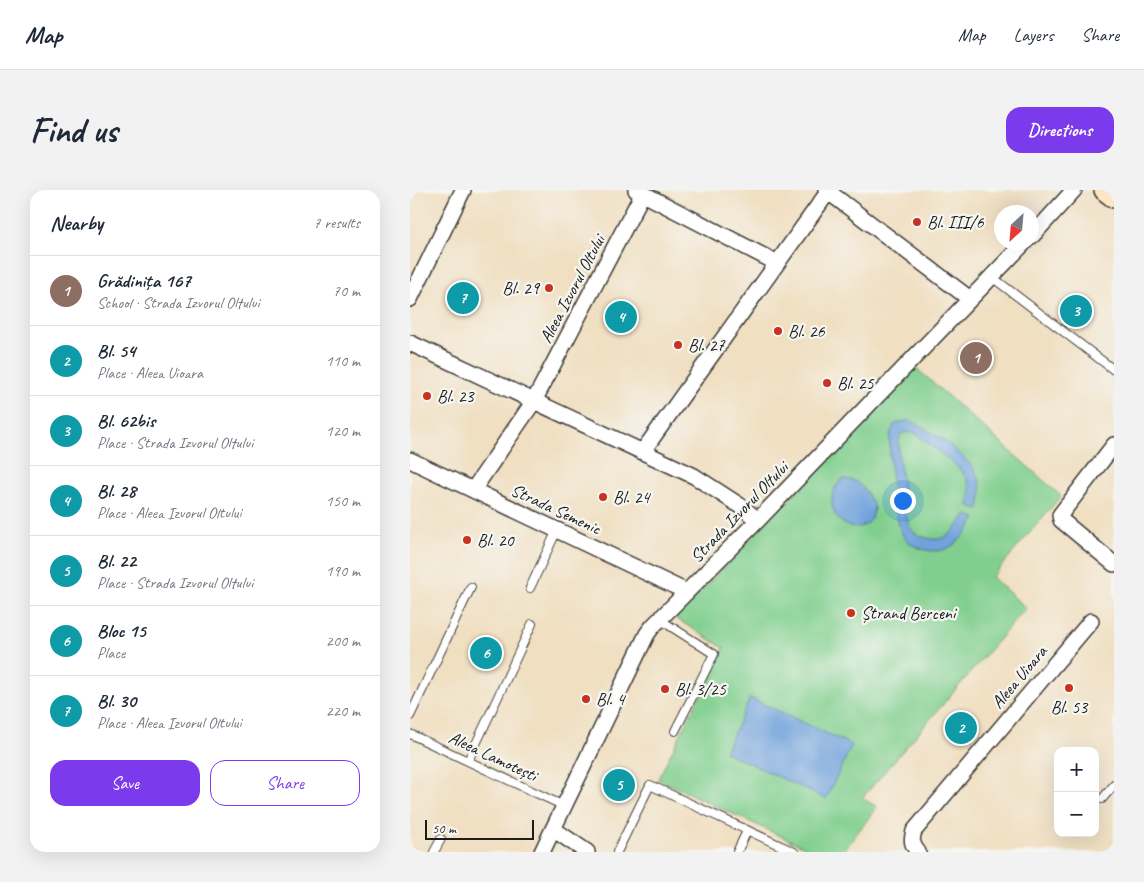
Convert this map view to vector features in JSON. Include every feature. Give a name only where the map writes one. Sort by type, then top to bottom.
[{"type":"main road","points":[[1104,190],[1114,197]]},
{"type":"street","points":[[410,299],[463,190]]},
{"type":"street","points":[[1039,228],[1074,190]]},
{"type":"street","points":[[642,451],[827,191],[970,300]]},
{"type":"street","name":"Aleea Izvorul Oltului","points":[[473,490],[534,401],[640,192],[777,263]]},
{"type":"street","name":"Strada Izvorul Oltului","points":[[542,852],[647,634],[659,619],[758,520],[1017,250]]},
{"type":"street","points":[[410,343],[694,476],[740,505],[758,520]]},
{"type":"street","points":[[1112,452],[1060,515],[1061,520],[1114,564]]},
{"type":"street","name":"Strada Semenic","points":[[410,460],[687,592]]},
{"type":"street","name":"Aleea Uioara","points":[[918,852],[914,847],[912,838],[914,831],[1090,621]]},
{"type":"street","points":[[553,829],[587,852]]},
{"type":"lane","points":[[992,277],[1114,370]]},
{"type":"lane","points":[[530,588],[557,530]]},
{"type":"lane","points":[[410,716],[471,587]]},
{"type":"lane","points":[[659,619],[714,654],[675,731]]},
{"type":"lane","points":[[468,761],[532,624]]},
{"type":"lane","name":"Aleea Lamotești","points":[[410,734],[564,806]]},
{"type":"lane","points":[[617,852],[650,785],[794,852]]},
{"type":"lane","points":[[1102,799],[1114,785]]},
{"type":"lane","points":[[737,852],[747,830]]},
{"type":"lane","points":[[434,852],[441,839]]},
{"type":"green space","name":"Ștrand Berceni","points":[[915,367],[1061,496],[992,577],[1026,608],[862,798],[877,807],[843,852],[815,852],[658,779],[724,648],[675,618]]},
{"type":"water","points":[[908,420],[928,430],[950,445],[969,463],[980,482],[981,496],[979,509],[969,506],[970,489],[968,482],[956,466],[915,433],[907,432],[901,434],[899,462],[906,514],[913,531],[916,534],[931,539],[943,538],[953,531],[966,515],[976,518],[966,533],[948,548],[932,551],[913,545],[906,539],[899,525],[892,485],[890,435],[895,424]]},
{"type":"water","points":[[843,479],[855,481],[869,497],[874,508],[867,524],[856,528],[848,526],[835,514],[832,506],[832,496],[835,487]]},
{"type":"water","points":[[750,698],[852,745],[826,799],[725,752]]},
{"type":"place","name":"Bl. III/6","points":[[917,222]]},
{"type":"place","name":"Bl. 29","points":[[549,288]]},
{"type":"place","name":"Bl. 30","points":[[463,298]]},
{"type":"place","name":"Bl. 62bis","points":[[1076,311]]},
{"type":"place","name":"Bl. 28","points":[[621,317]]},
{"type":"place","name":"Bl. 26","points":[[778,331]]},
{"type":"place","name":"Bl. 27","points":[[678,345]]},
{"type":"place","name":"Grădinița 167","points":[[976,358]]},
{"type":"place","name":"Bl. 25","points":[[827,383]]},
{"type":"place","name":"Bl. 23","points":[[427,396]]},
{"type":"place","name":"Bl. 24","points":[[603,497]]},
{"type":"place","name":"Bl. 20","points":[[467,540]]},
{"type":"place","name":"Ștrand Berceni","points":[[851,613]]},
{"type":"place","name":"Bloc 15","points":[[486,653]]},
{"type":"place","name":"Bl. 53","points":[[1069,688]]},
{"type":"place","name":"Bl. 3/25","points":[[665,689]]},
{"type":"place","name":"Bl. 4","points":[[586,699]]},
{"type":"place","name":"Bl. 54","points":[[961,728]]},
{"type":"place","name":"Bl. 22","points":[[619,785]]}]
